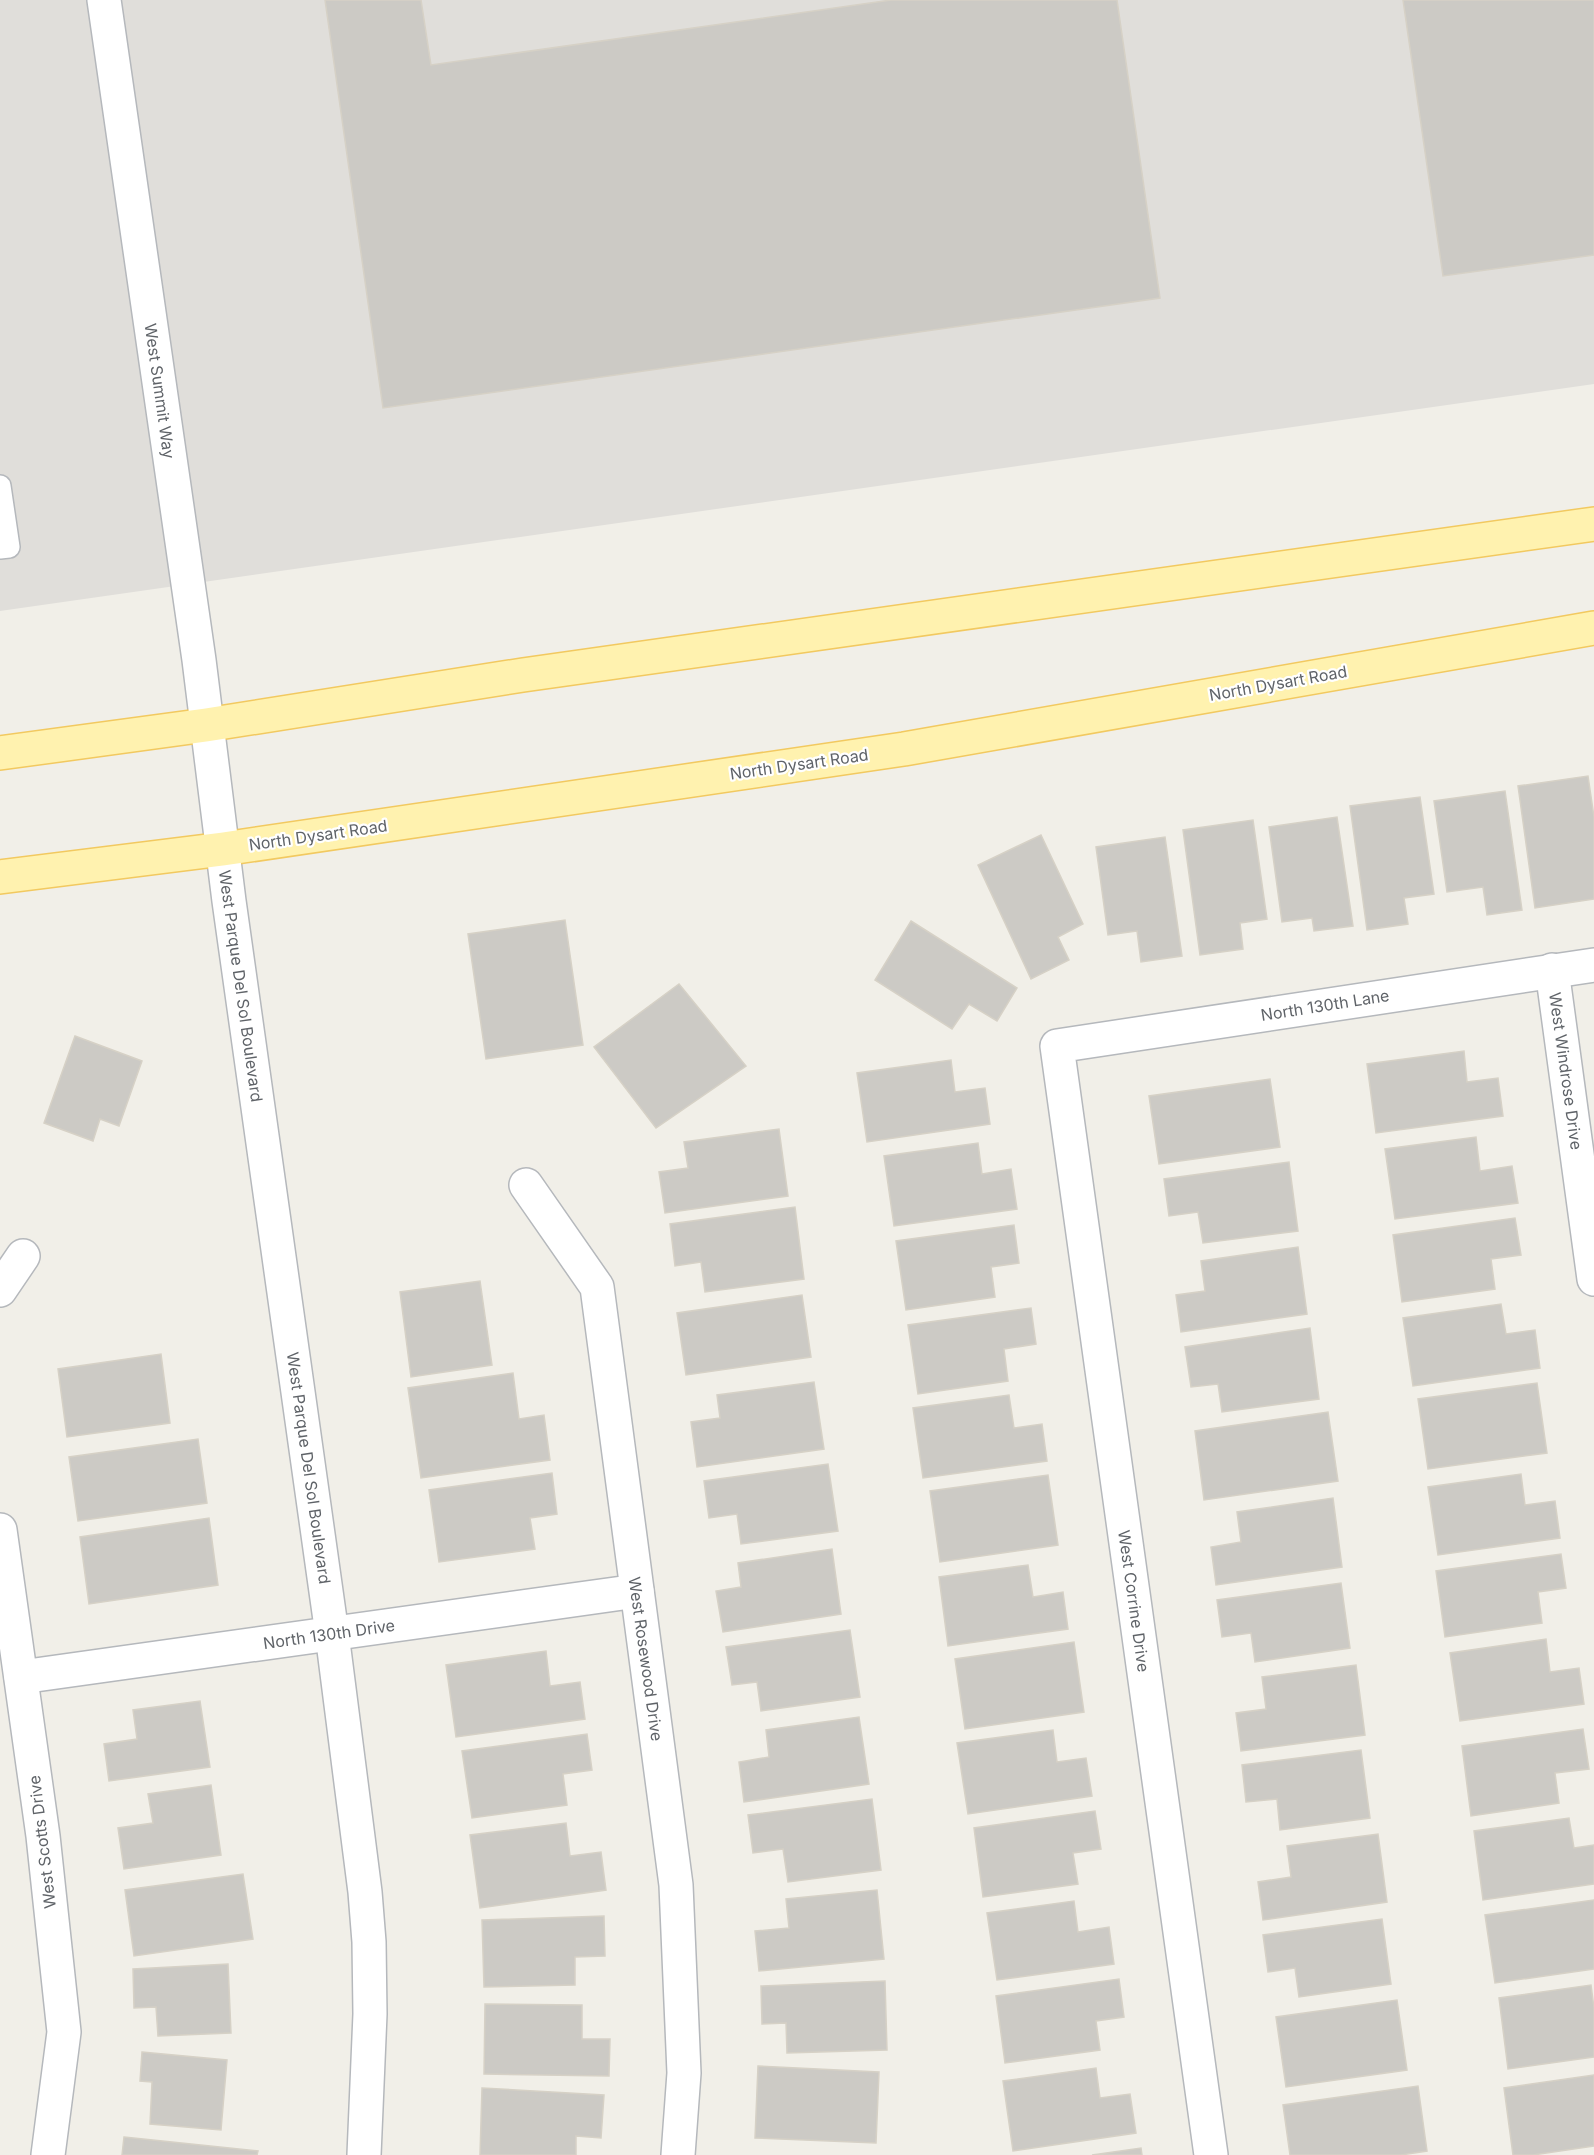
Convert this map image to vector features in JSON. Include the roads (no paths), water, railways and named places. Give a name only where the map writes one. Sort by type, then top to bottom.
[{"type":"main road","points":[[0,753],[523,675],[1594,524]]},
{"type":"main road","name":"North Dysart Road","points":[[0,877],[223,849],[904,749],[1594,628]]},
{"type":"street","name":"West Summit Way","points":[[104,0],[214,783]]},
{"type":"street","name":"West Parque Del Sol Boulevard","points":[[214,783],[332,1634],[365,1893],[369,1942],[370,2014],[364,2155]]},
{"type":"street","name":"North 130th Lane","points":[[1057,1046],[1594,965]]},
{"type":"street","name":"West Windrose Drive","points":[[1552,970],[1594,1278]]},
{"type":"street","name":"West Corrine Drive","points":[[1057,1046],[1211,2155]]},
{"type":"street","name":"West Rosewood Drive","points":[[526,1185],[597,1287],[676,1885],[684,2073],[678,2155]]},
{"type":"street","points":[[0,1290],[23,1256]]},
{"type":"street","name":"West Scotts Drive","points":[[0,1530],[43,1836],[64,2031],[48,2155]]},
{"type":"street","name":"North 130th Drive","points":[[21,1677],[637,1591]]},
{"type":"lane","points":[[0,486],[9,547],[0,548]]}]
